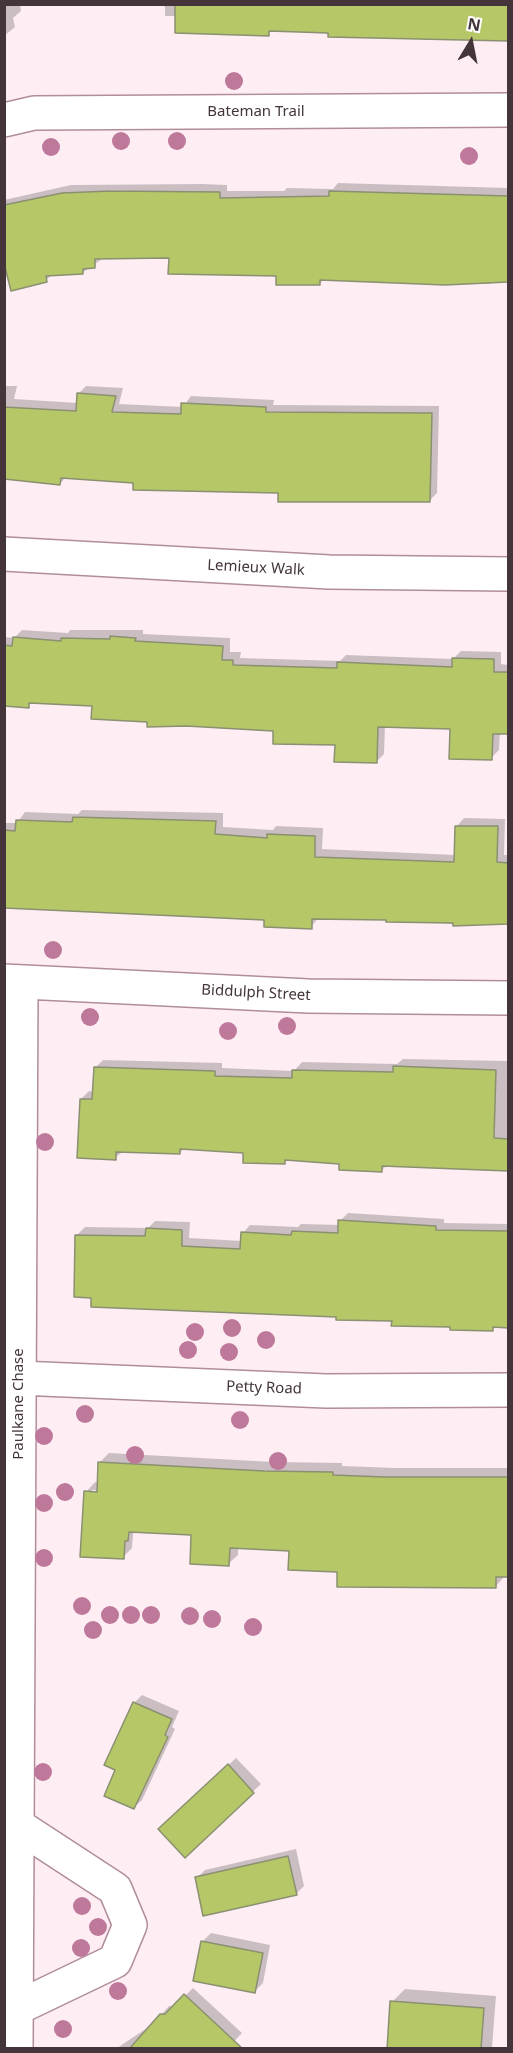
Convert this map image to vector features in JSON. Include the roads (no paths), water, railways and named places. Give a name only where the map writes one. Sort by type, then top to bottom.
[{"type":"street","name":"Bateman Trail","points":[[4,120],[34,114],[508,111]]},
{"type":"street","name":"Lemieux Walk","points":[[4,554],[329,572],[508,574]]},
{"type":"street","name":"Biddulph Street","points":[[13,981],[308,996],[508,998]]},
{"type":"street","name":"Paulkane Chase","points":[[13,981],[19,1378],[16,2049]]},
{"type":"street","name":"Petty Road","points":[[19,1378],[326,1391],[508,1390]]},
{"type":"street","points":[[16,2008],[115,1961],[130,1925],[116,1888],[17,1826]]}]
